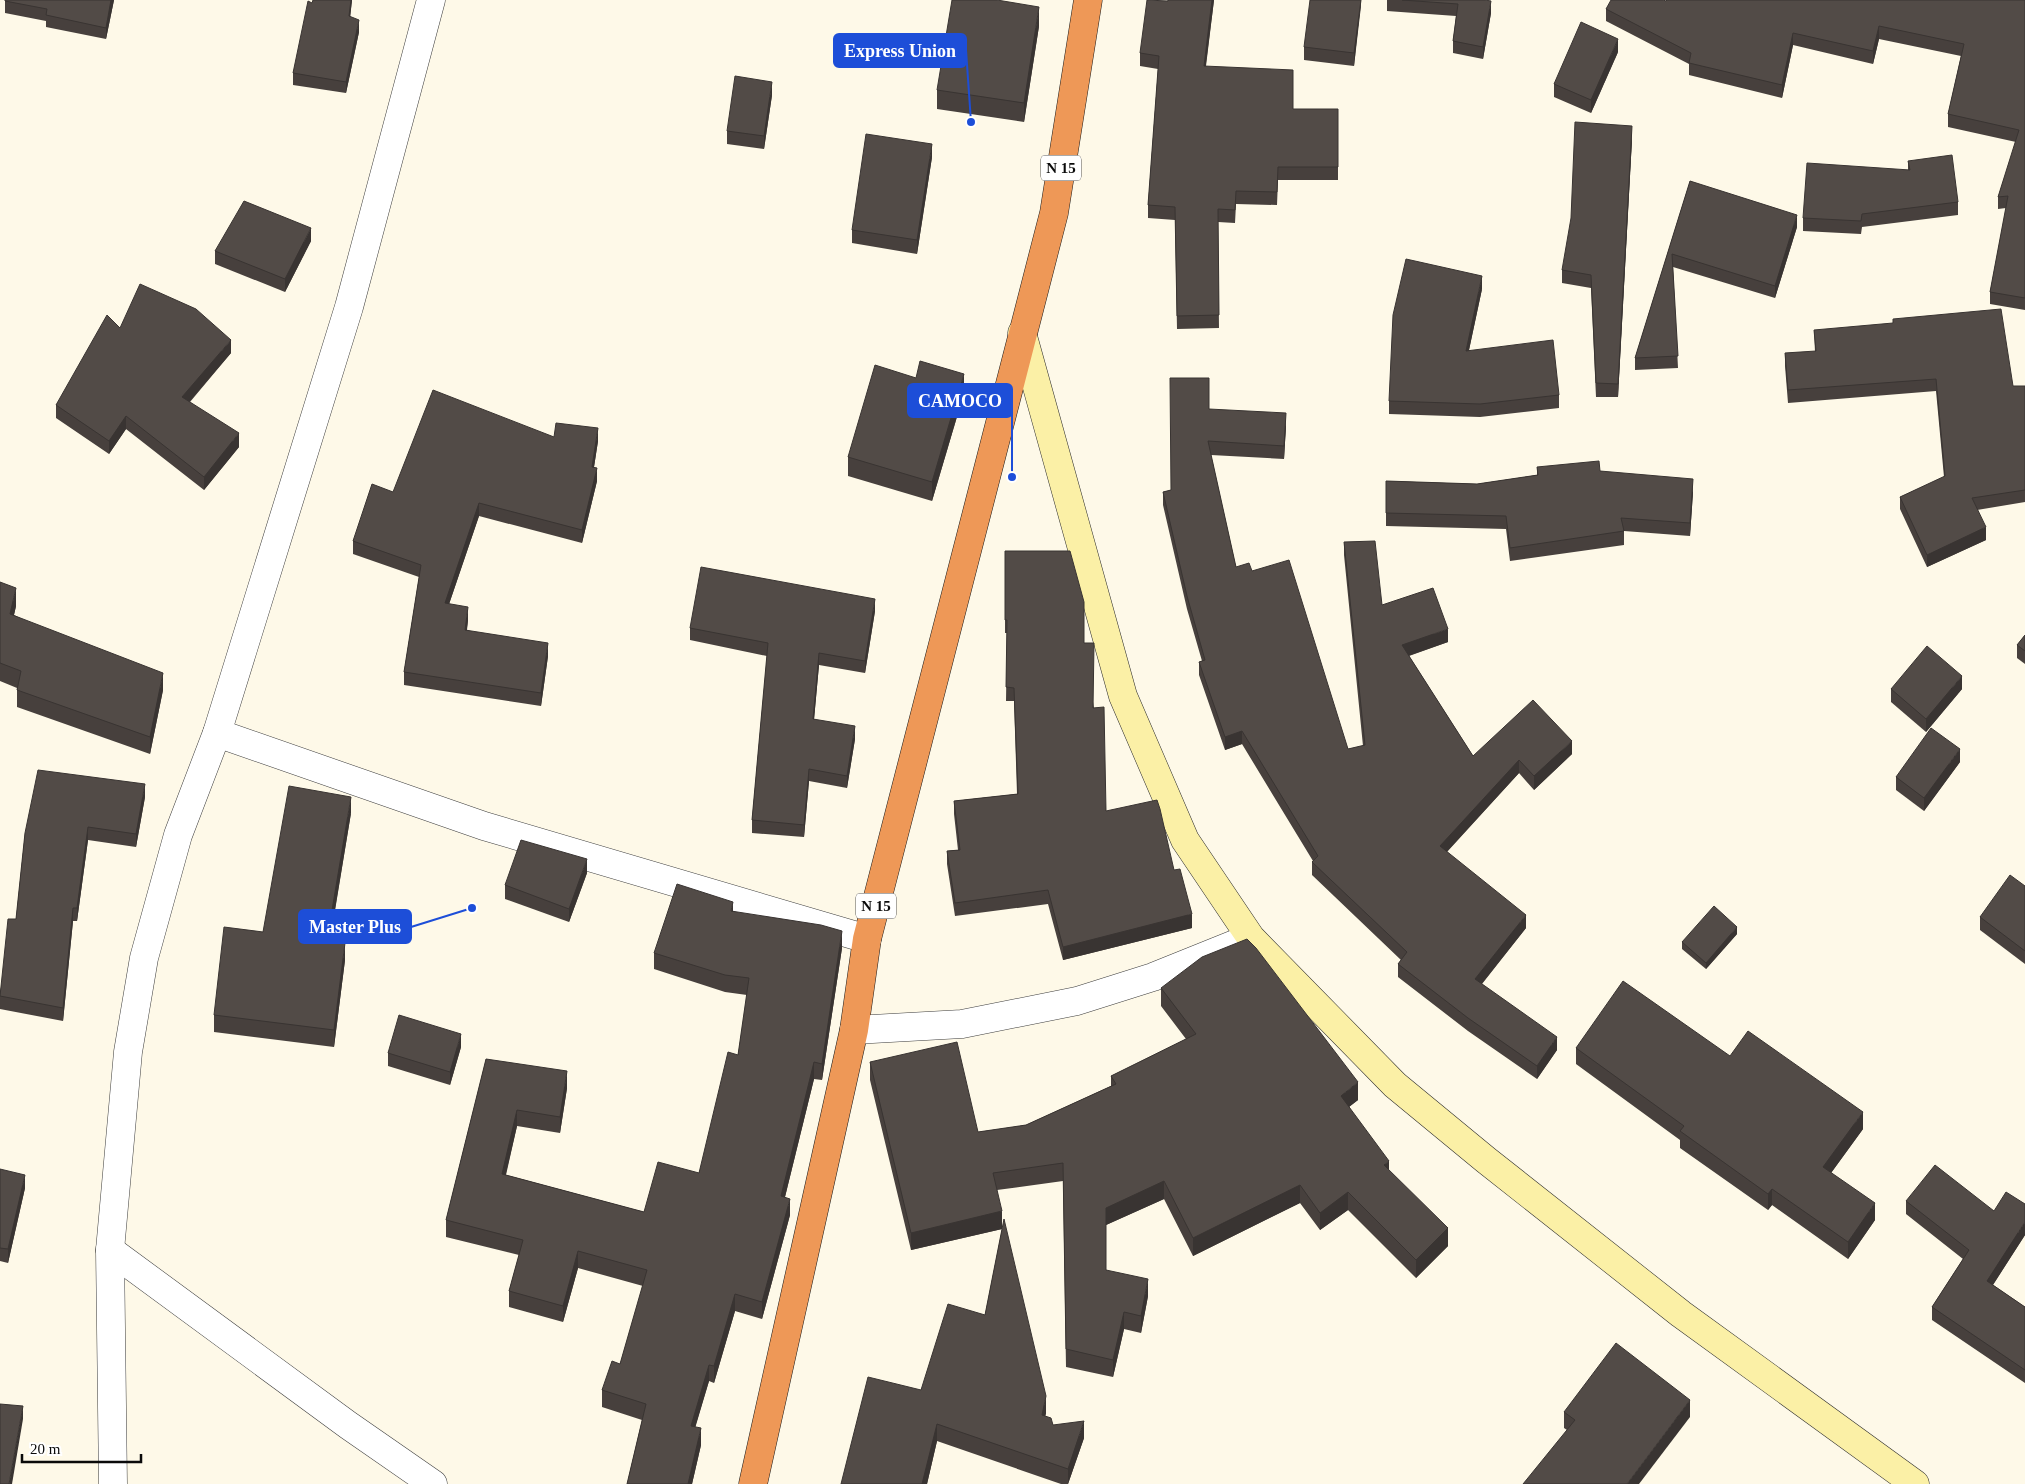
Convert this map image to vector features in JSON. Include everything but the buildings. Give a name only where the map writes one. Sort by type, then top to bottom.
[{"type":"highway","name":"N 15","points":[[753,1484],[854,1030],[867,939],[1054,213],[1088,0]]},
{"type":"main road","points":[[1022,333],[1123,696],[1185,840],[1250,938],[1396,1085],[1486,1160],[1681,1314],[1915,1484]]},
{"type":"street","points":[[113,1484],[110,1250],[128,1052],[144,958],[178,835],[217,733],[349,307],[431,0]]},
{"type":"street","points":[[217,733],[484,826],[867,939]]},
{"type":"street","points":[[854,1030],[962,1024],[1076,1001],[1153,977],[1250,938]]},
{"type":"street","points":[[110,1250],[348,1425],[433,1484]]},
{"type":"place","name":"Express Union","points":[[971,122]]},
{"type":"place","name":"CAMOCO","points":[[1012,477]]},
{"type":"place","name":"Master Plus","points":[[472,908]]}]
